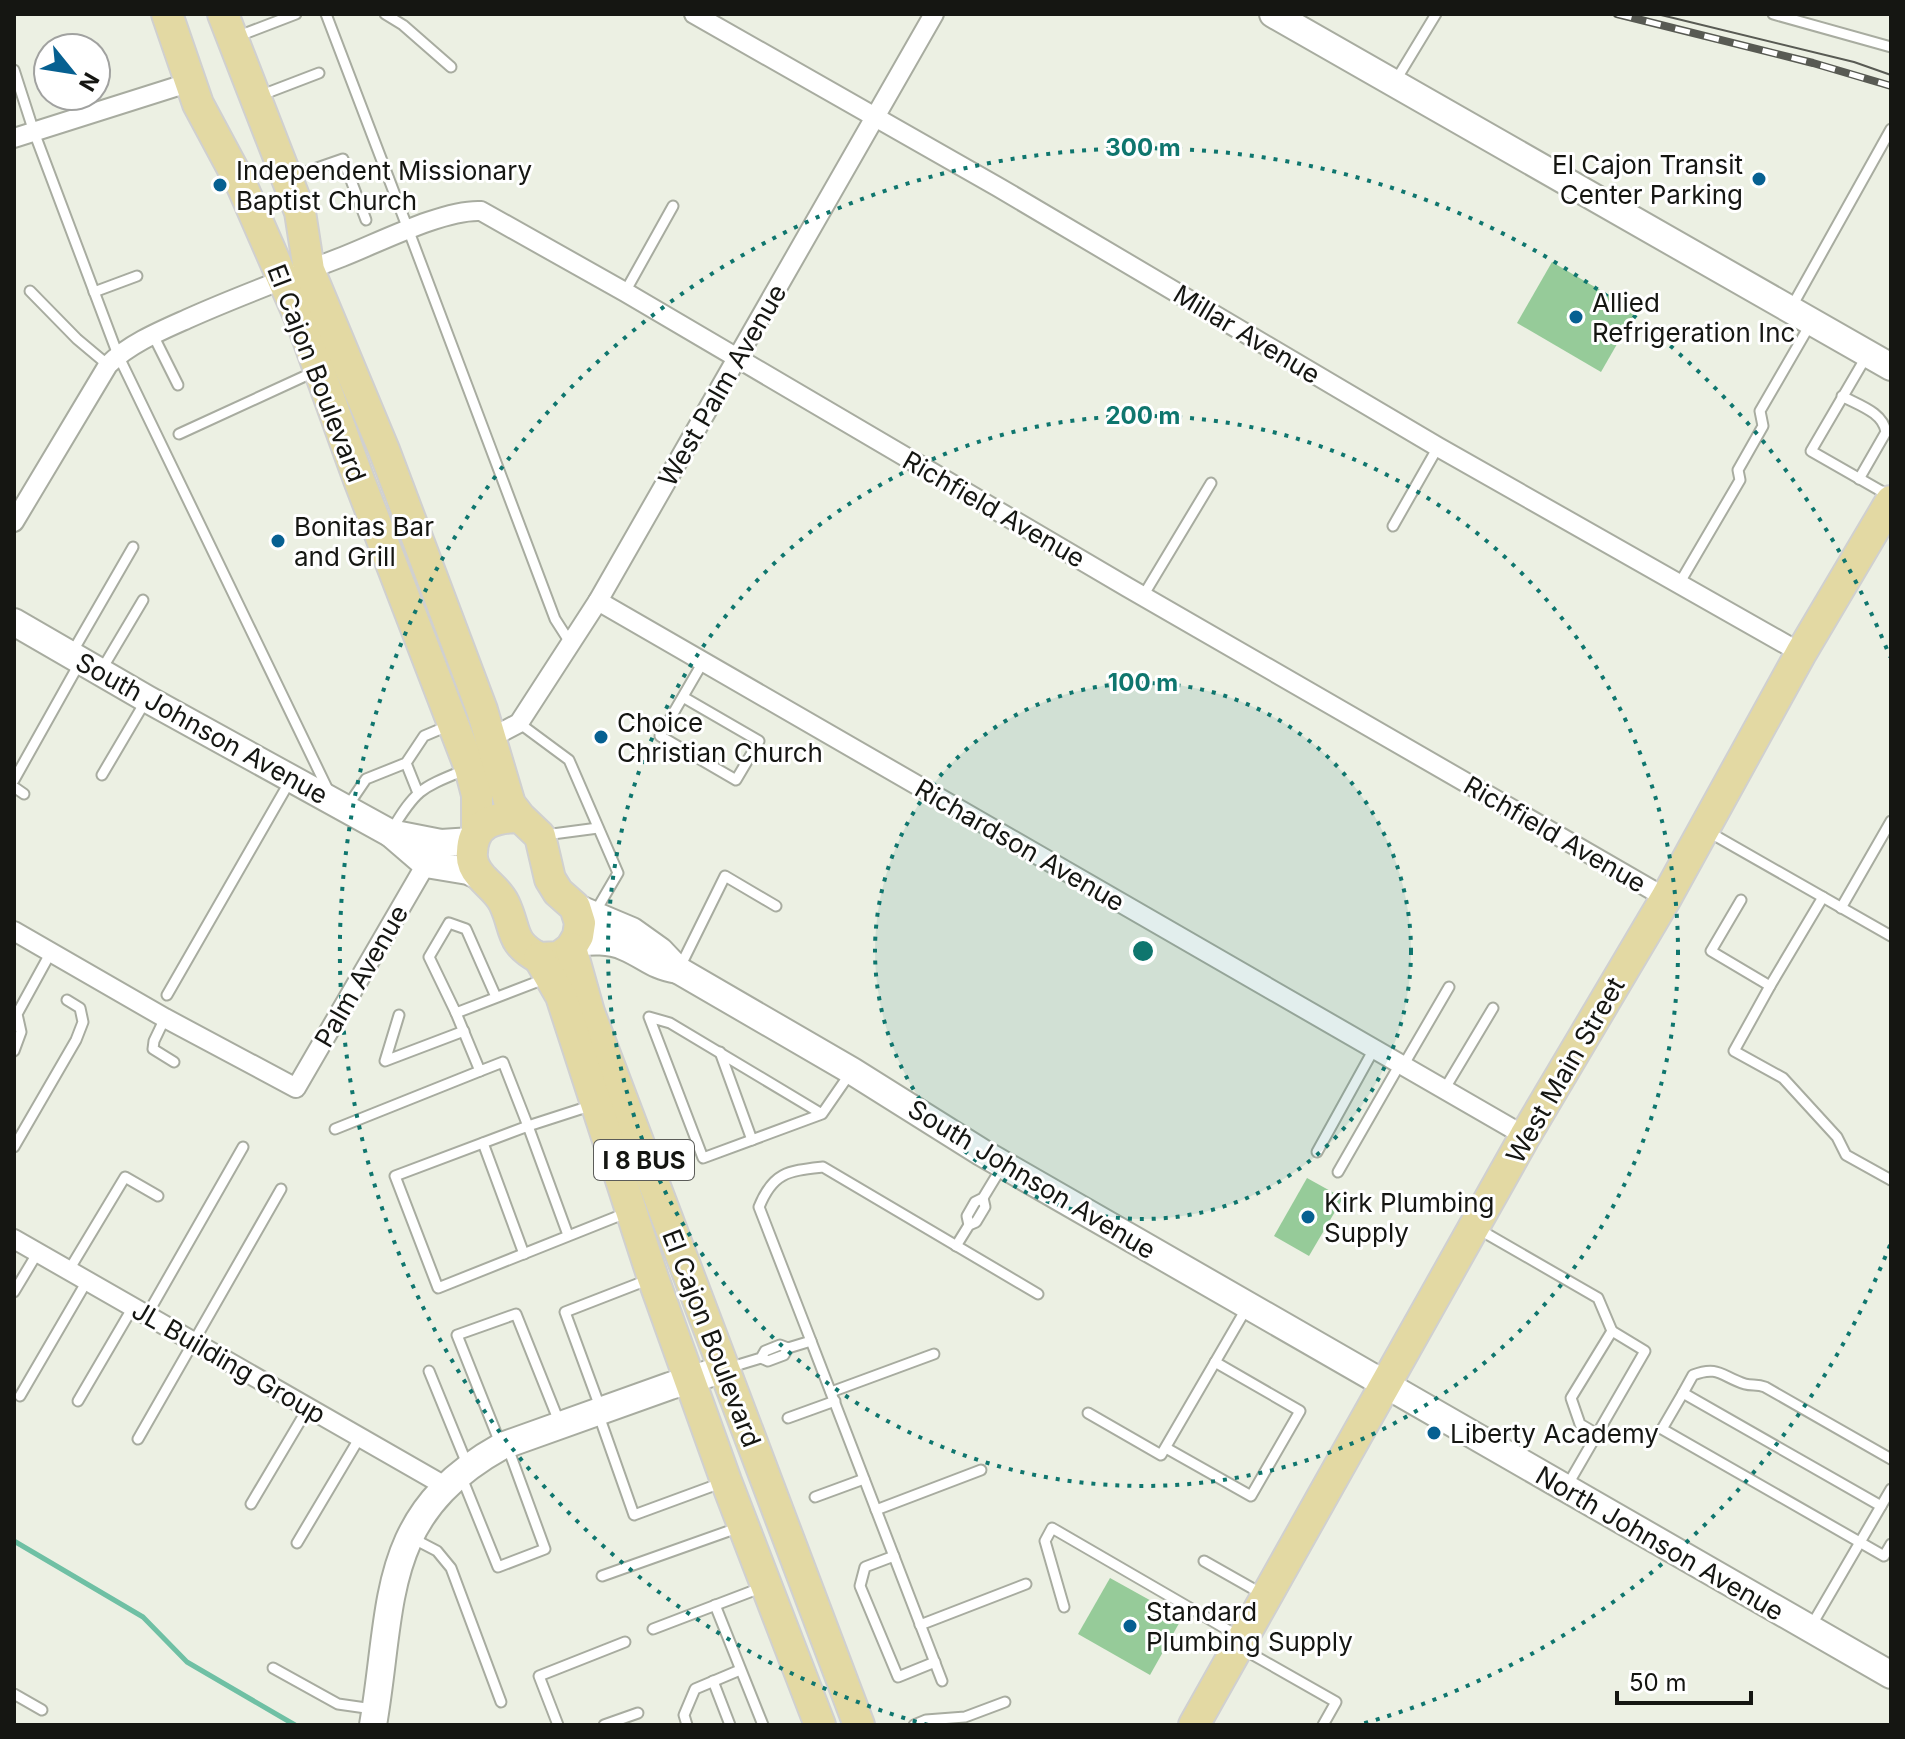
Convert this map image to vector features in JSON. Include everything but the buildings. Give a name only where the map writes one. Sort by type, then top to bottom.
[{"type":"main road","name":"El Cajon Boulevard","points":[[167,14],[198,104],[242,186],[280,279],[302,323],[470,768],[477,795],[474,836]]},
{"type":"main road","points":[[1273,14],[1880,360]]},
{"type":"main road","name":"El Cajon Boulevard","points":[[228,26],[300,212],[309,270],[384,450],[491,738],[510,804],[530,826],[558,892],[584,911]]},
{"type":"main road","name":"West Main Street","points":[[1194,1725],[1525,1136],[1666,898],[1801,653],[1890,505]]},
{"type":"main road","name":"South Johnson Avenue","points":[[14,622],[390,833],[426,864]]},
{"type":"main road","points":[[474,836],[492,820],[530,826]]},
{"type":"main road","name":"South Johnson Avenue","points":[[390,833],[441,843],[474,836]]},
{"type":"main road","name":"I 8 BUS","points":[[474,836],[471,858],[481,877],[491,884],[504,902],[517,943],[544,968]]},
{"type":"main road","points":[[426,864],[468,871],[481,877]]},
{"type":"main road","name":"South Johnson Avenue","points":[[584,911],[622,925],[644,938],[678,970],[852,1071],[1003,1165],[1387,1386]]},
{"type":"main road","name":"I 8 BUS","points":[[573,945],[584,911]]},
{"type":"main road","name":"South Johnson Avenue","points":[[573,945],[595,941],[610,943],[625,947],[656,966],[678,970]]},
{"type":"main road","name":"El Cajon Boulevard","points":[[573,945],[589,1012],[859,1725]]},
{"type":"main road","points":[[544,968],[573,945]]},
{"type":"main road","name":"El Cajon Boulevard","points":[[544,968],[561,996],[653,1278],[726,1481],[820,1725]]},
{"type":"main road","points":[[375,1717],[393,1586],[409,1537],[419,1518],[458,1477],[504,1445],[724,1369]]},
{"type":"main road","name":"North Johnson Avenue","points":[[1387,1386],[1891,1675]]},
{"type":"street","name":"Millar Avenue","points":[[694,14],[998,187],[1438,447],[1801,653]]},
{"type":"street","name":"West Palm Avenue","points":[[491,738],[519,723],[598,601],[934,14]]},
{"type":"street","points":[[14,138],[191,82]]},
{"type":"street","name":"Richfield Avenue","points":[[113,360],[153,335],[280,279],[410,229],[469,210],[481,211],[1666,898]]},
{"type":"street","points":[[14,522],[113,360]]},
{"type":"street","name":"Richardson Avenue","points":[[598,601],[1525,1136]]},
{"type":"street","name":"Palm Avenue","points":[[165,1018],[296,1088],[426,864]]},
{"type":"street","points":[[14,931],[165,1018]]},
{"type":"street","name":"JL Building Group","points":[[14,1239],[360,1437],[458,1477]]},
{"type":"lane","points":[[228,26],[296,14]]},
{"type":"lane","points":[[385,14],[403,25],[451,67]]},
{"type":"lane","points":[[1773,14],[1891,47]]},
{"type":"lane","points":[[329,15],[555,619],[571,644]]},
{"type":"lane","points":[[1394,83],[1431,16]]},
{"type":"lane","points":[[14,70],[94,292],[113,360],[339,804],[366,779],[406,763],[424,736],[453,724]]},
{"type":"lane","points":[[256,98],[319,73]]},
{"type":"lane","points":[[1679,584],[1740,480],[1738,470],[1763,426],[1760,411],[1802,314],[1891,129]]},
{"type":"lane","points":[[287,178],[343,159],[366,220]]},
{"type":"lane","points":[[625,292],[673,206]]},
{"type":"lane","points":[[94,292],[137,276]]},
{"type":"lane","points":[[30,291],[65,328],[113,360]]},
{"type":"lane","points":[[153,335],[178,385]]},
{"type":"lane","points":[[1880,360],[1842,396],[1811,451],[1859,479],[1890,505]]},
{"type":"lane","points":[[179,434],[319,369]]},
{"type":"lane","points":[[1842,396],[1875,415],[1885,425],[1886,432],[1859,479]]},
{"type":"lane","points":[[1393,526],[1438,447]]},
{"type":"lane","points":[[1143,596],[1211,483]]},
{"type":"lane","points":[[14,780],[84,663],[133,547]]},
{"type":"lane","points":[[84,663],[143,600]]},
{"type":"lane","points":[[683,697],[759,741],[736,780],[660,736],[703,662]]},
{"type":"lane","points":[[102,775],[147,699]]},
{"type":"lane","points":[[519,723],[569,760],[618,873],[584,911]]},
{"type":"lane","points":[[406,763],[418,793]]},
{"type":"lane","points":[[390,833],[411,799],[425,787],[470,768]]},
{"type":"lane","points":[[167,995],[292,778]]},
{"type":"lane","points":[[14,787],[24,794]]},
{"type":"lane","points":[[1841,908],[1891,821]]},
{"type":"lane","points":[[530,826],[598,828]]},
{"type":"lane","points":[[1704,829],[1891,936]]},
{"type":"lane","points":[[678,970],[725,876],[776,906]]},
{"type":"lane","points":[[1823,897],[1734,1051],[1783,1078],[1837,1137],[1846,1155],[1891,1180]]},
{"type":"lane","points":[[1741,900],[1711,951],[1770,986]]},
{"type":"lane","points":[[480,1071],[429,957],[449,923],[466,929],[496,997]]},
{"type":"lane","points":[[14,1051],[21,1032],[17,1014],[51,952]]},
{"type":"lane","points":[[456,1013],[496,997],[544,968]]},
{"type":"lane","points":[[1338,1172],[1449,987]]},
{"type":"lane","points":[[14,1147],[76,1040],[83,1022],[80,1008],[67,1000]]},
{"type":"lane","points":[[1444,1090],[1493,1008]]},
{"type":"lane","points":[[399,1015],[385,1061],[464,1031]]},
{"type":"lane","points":[[822,1114],[670,1023],[649,1017],[703,1158],[822,1114],[852,1071]]},
{"type":"lane","points":[[165,1018],[153,1049],[174,1062]]},
{"type":"lane","points":[[1317,1152],[1374,1049]]},
{"type":"lane","points":[[720,1052],[752,1140]]},
{"type":"lane","points":[[335,1129],[503,1062],[568,1235]]},
{"type":"lane","points":[[596,1104],[395,1176],[438,1288],[631,1211]]},
{"type":"lane","points":[[483,1143],[524,1254]]},
{"type":"lane","points":[[78,1401],[140,1311],[243,1147]]},
{"type":"lane","points":[[956,1246],[985,1207],[983,1198],[1003,1165]]},
{"type":"lane","points":[[942,1681],[759,1207],[767,1186],[792,1170],[823,1167],[1038,1294]]},
{"type":"lane","points":[[69,1270],[125,1177],[158,1196]]},
{"type":"lane","points":[[138,1439],[281,1189]]},
{"type":"lane","points":[[1475,1227],[1598,1298],[1612,1331],[1645,1351],[1565,1489]]},
{"type":"lane","points":[[14,1292],[38,1252]]},
{"type":"lane","points":[[653,1278],[565,1312],[634,1515],[726,1481]]},
{"type":"lane","points":[[20,1396],[87,1281]]},
{"type":"lane","points":[[1088,1413],[1161,1455],[1248,1306]]},
{"type":"lane","points":[[429,1371],[458,1477],[498,1567],[545,1549],[457,1335],[516,1314],[561,1427]]},
{"type":"lane","points":[[1597,1434],[1580,1424],[1571,1398],[1612,1331]]},
{"type":"lane","points":[[724,1369],[761,1358],[768,1361],[784,1355],[788,1348],[811,1341]]},
{"type":"lane","points":[[788,1418],[934,1354]]},
{"type":"lane","points":[[1166,1448],[1251,1496],[1300,1411],[1215,1362]]},
{"type":"lane","points":[[1891,1459],[1765,1387],[1743,1384],[1723,1372],[1710,1370],[1693,1375],[1662,1429],[1884,1556],[1891,1544]]},
{"type":"lane","points":[[1683,1393],[1881,1506]]},
{"type":"lane","points":[[251,1504],[308,1408]]},
{"type":"lane","points":[[297,1543],[360,1437]]},
{"type":"lane","points":[[876,1510],[981,1470]]},
{"type":"lane","points":[[815,1497],[864,1479]]},
{"type":"lane","points":[[1809,1629],[1891,1489]]},
{"type":"lane","points":[[602,1576],[743,1526]]},
{"type":"lane","points":[[1064,1607],[1045,1541],[1052,1528],[1336,1702],[1323,1725]]},
{"type":"lane","points":[[409,1537],[437,1551],[451,1568],[501,1702]]},
{"type":"lane","points":[[894,1556],[865,1567],[860,1586],[898,1677],[935,1662]]},
{"type":"lane","points":[[1204,1561],[1267,1597]]},
{"type":"lane","points":[[920,1625],[1026,1584]]},
{"type":"lane","points":[[653,1629],[766,1585]]},
{"type":"lane","points":[[715,1605],[763,1725]]},
{"type":"lane","points":[[558,1725],[539,1676],[625,1642]]},
{"type":"lane","points":[[273,1668],[338,1704],[375,1717]]},
{"type":"lane","points":[[687,1725],[684,1715],[695,1689],[740,1670]]},
{"type":"lane","points":[[713,1681],[730,1725]]},
{"type":"lane","points":[[14,1694],[42,1710]]},
{"type":"lane","points":[[914,1725],[926,1720],[965,1717],[1005,1702]]},
{"type":"lane","points":[[604,1725],[638,1713]]},
{"type":"waterway","points":[[14,1541],[143,1617],[187,1662],[295,1725]]},
{"type":"tram line","points":[[1657,14],[1854,62],[1891,75]]},
{"type":"railway","points":[[1617,14],[1813,63],[1891,86]]},
{"type":"place","name":"El Cajon Transit Center Parking","points":[[1759,179]]},
{"type":"place","name":"Independent Missionary Baptist Church","points":[[220,185]]},
{"type":"place","name":"Allied Refrigeration Inc","points":[[1576,317]]},
{"type":"place","name":"Bonitas Bar and Grill","points":[[278,541]]},
{"type":"place","name":"Choice Christian Church","points":[[601,737]]},
{"type":"place","name":"Kirk Plumbing Supply","points":[[1308,1217]]},
{"type":"place","name":"Liberty Academy","points":[[1434,1433]]},
{"type":"place","name":"Standard Plumbing Supply","points":[[1130,1626]]}]
